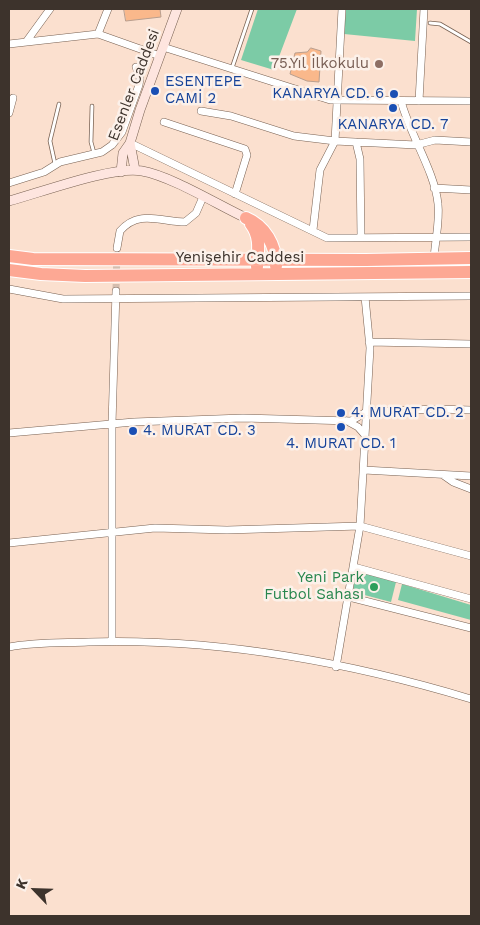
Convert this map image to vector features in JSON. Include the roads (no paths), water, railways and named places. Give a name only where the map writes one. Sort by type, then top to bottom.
[{"type":"highway","points":[[246,218],[257,234],[257,273]]},
{"type":"highway","points":[[246,218],[258,223],[263,229],[276,259],[276,274]]},
{"type":"highway","name":"Yenişehir Caddesi","points":[[9,256],[33,258],[257,259],[471,258]]},
{"type":"highway","name":"Yenişehir Caddesi","points":[[9,270],[85,276],[471,272]]},
{"type":"street","points":[[26,42],[50,9]]},
{"type":"street","points":[[98,34],[108,9]]},
{"type":"street","name":"Esenler Caddesi","points":[[121,172],[122,153],[130,143],[177,9]]},
{"type":"street","points":[[313,230],[320,170],[335,141],[342,9]]},
{"type":"street","points":[[419,100],[424,9]]},
{"type":"street","points":[[9,44],[98,34],[231,70],[296,91],[338,100],[471,101]]},
{"type":"street","points":[[9,183],[44,172],[55,164],[95,153],[112,145],[122,132],[139,85],[140,78],[136,67]]},
{"type":"street","points":[[9,113],[13,98]]},
{"type":"street","points":[[401,101],[416,145],[434,188],[438,206],[434,259]]},
{"type":"street","points":[[201,111],[231,116],[294,136],[335,141],[416,145],[435,140],[471,142]]},
{"type":"street","points":[[164,122],[245,149],[247,155],[235,194]]},
{"type":"street","points":[[356,142],[360,159],[361,238]]},
{"type":"street","points":[[130,143],[135,170]]},
{"type":"street","points":[[130,143],[327,238],[471,238]]},
{"type":"street","points":[[9,201],[121,172],[142,170],[246,218]]},
{"type":"street","points":[[434,188],[471,190]]},
{"type":"street","points":[[117,248],[120,231],[132,220],[147,217],[185,222],[192,219],[203,197]]},
{"type":"street","points":[[9,290],[63,299],[116,294],[226,299],[471,296]]},
{"type":"street","points":[[112,642],[112,424],[116,294]]},
{"type":"street","points":[[336,667],[360,526],[369,342],[365,297]]},
{"type":"street","points":[[369,342],[471,344]]},
{"type":"street","points":[[9,433],[112,424],[243,418],[347,421],[360,418],[366,412],[471,410]]},
{"type":"street","points":[[347,421],[358,427],[365,435]]},
{"type":"street","points":[[364,470],[471,476]]},
{"type":"street","points":[[443,475],[453,482],[471,489]]},
{"type":"street","points":[[9,543],[155,528],[227,530],[360,526],[471,556]]},
{"type":"street","points":[[354,567],[471,599]]},
{"type":"street","points":[[349,597],[471,628]]},
{"type":"street","points":[[9,647],[23,644],[180,642],[265,652],[471,699]]},
{"type":"lane","points":[[231,70],[252,9]]},
{"type":"lane","points":[[430,23],[440,24],[471,42]]},
{"type":"lane","points":[[55,164],[50,142],[59,104]]},
{"type":"lane","points":[[92,106],[91,142],[95,153]]},
{"type":"tunnel","points":[[116,291],[117,248]]},
{"type":"place","name":"75.Yıl İlkokulu","points":[[379,64]]},
{"type":"place","name":"ESENTEPE CAMİ 2","points":[[155,91]]},
{"type":"place","name":"KANARYA CD. 6","points":[[394,94]]},
{"type":"place","name":"KANARYA CD. 7","points":[[393,108]]},
{"type":"place","name":"4. MURAT CD. 2","points":[[341,413]]},
{"type":"place","name":"4. MURAT CD. 1","points":[[341,427]]},
{"type":"place","name":"4. MURAT CD. 3","points":[[133,431]]},
{"type":"place","name":"Yeni Park Futbol Sahası","points":[[374,587]]}]
